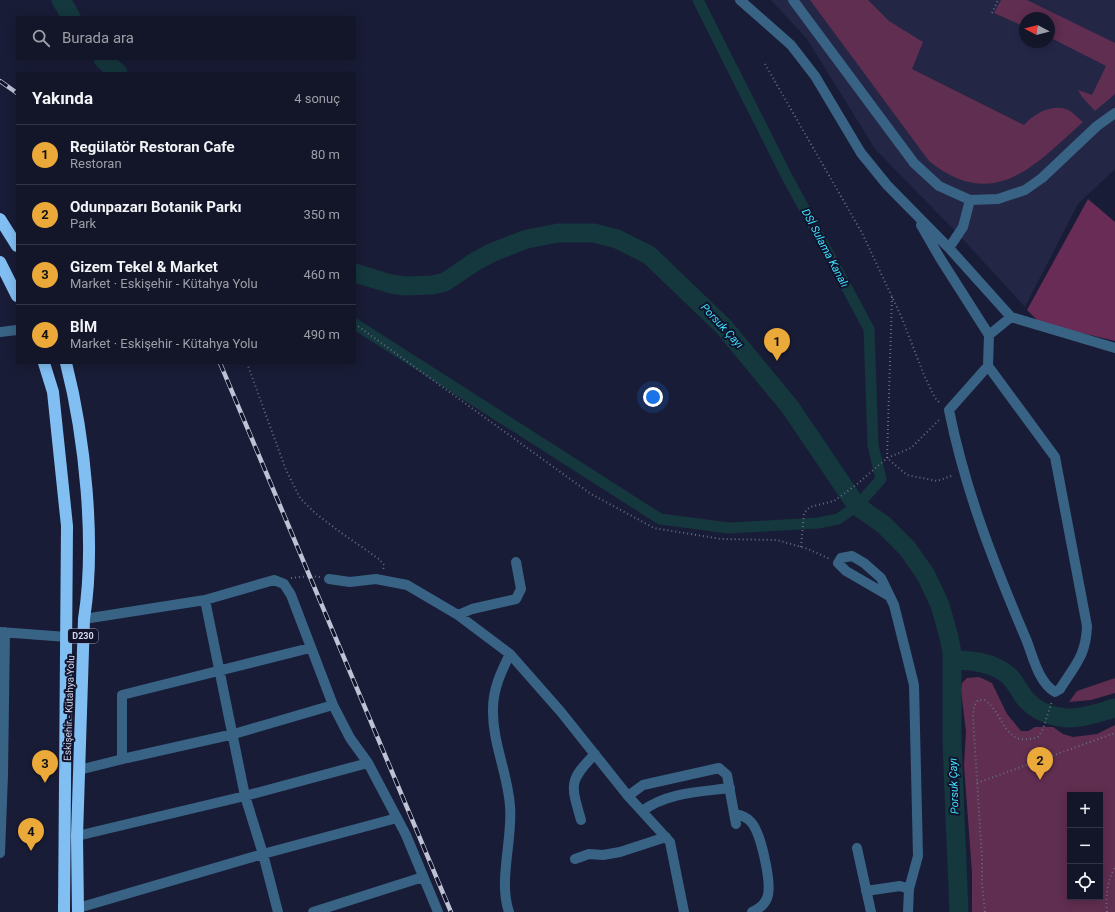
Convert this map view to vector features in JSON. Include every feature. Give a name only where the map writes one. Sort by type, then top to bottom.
[{"type":"highway","points":[[0,219],[16,244]]},
{"type":"highway","points":[[0,262],[16,294]]},
{"type":"highway","name":"Eskişehir - Kütahya Yolu","points":[[44,364],[53,392],[67,526],[64,912]]},
{"type":"highway","name":"Eskişehir - Kütahya Yolu","points":[[66,364],[71,384],[83,463],[88,523],[88,593],[84,619],[77,836],[78,910]]},
{"type":"street","points":[[740,0],[791,45],[815,76],[861,153],[887,185],[950,248],[1011,317],[1115,348]]},
{"type":"street","points":[[793,0],[914,163],[939,186],[970,200],[998,199],[1025,190],[1042,178],[1098,126],[1115,113]]},
{"type":"street","points":[[950,248],[963,227],[970,200]]},
{"type":"street","points":[[915,214],[940,258],[989,335],[988,366],[1055,457],[1087,626],[1086,644],[1079,660],[1060,689],[1055,692],[1049,688],[1041,675],[1010,604],[963,472],[949,410],[988,366]]},
{"type":"street","points":[[989,335],[1011,317]]},
{"type":"street","points":[[0,332],[16,330]]},
{"type":"street","points":[[889,596],[846,571],[838,563],[842,558],[852,556],[864,563],[881,578],[894,604],[914,685],[918,856],[909,888],[908,912]]},
{"type":"street","points":[[458,615],[472,609],[516,598],[521,589],[516,562]]},
{"type":"street","points":[[329,579],[350,582],[376,579],[407,585],[458,615],[510,654],[595,754],[628,796],[670,842],[684,912]]},
{"type":"street","points":[[84,619],[205,600],[274,580],[284,584],[291,595],[333,705],[350,738],[368,763],[397,818],[438,912]]},
{"type":"street","points":[[205,600],[234,734],[245,796],[263,854],[278,912]]},
{"type":"street","points":[[0,853],[3,775],[2,632],[67,637]]},
{"type":"street","points":[[127,758],[122,755],[122,695],[220,669],[310,648]]},
{"type":"street","points":[[509,912],[506,904],[505,884],[510,844],[510,805],[493,711],[498,679],[510,654]]},
{"type":"street","points":[[79,770],[234,734],[333,705]]},
{"type":"street","points":[[581,820],[573,793],[574,780],[580,769],[595,754]]},
{"type":"street","points":[[77,836],[245,796],[368,763]]},
{"type":"street","points":[[628,796],[644,785],[716,768],[725,772],[730,788],[735,819],[747,819],[756,829],[768,883],[768,895],[762,907],[752,912]]},
{"type":"street","points":[[642,811],[654,803],[675,796],[730,788]]},
{"type":"street","points":[[78,910],[263,854],[397,818]]},
{"type":"street","points":[[576,859],[589,854],[603,855],[620,852],[666,837]]},
{"type":"street","points":[[857,848],[871,912]]},
{"type":"street","points":[[314,912],[423,877]]},
{"type":"street","points":[[866,891],[900,886],[909,888]]},
{"type":"path","points":[[992,13],[998,0]]},
{"type":"path","points":[[765,64],[862,233],[892,296],[935,398],[949,410],[911,448],[887,458],[856,485],[834,501],[810,507],[804,513],[801,547]]},
{"type":"path","points":[[887,458],[892,296]]},
{"type":"path","points":[[356,325],[591,494],[654,528],[721,539],[777,540],[801,547],[838,563]]},
{"type":"path","points":[[246,364],[291,481],[300,498],[315,513],[340,532],[379,558],[384,565],[382,580]]},
{"type":"path","points":[[887,458],[907,475],[937,480],[963,472]]},
{"type":"path","points":[[274,580],[310,576],[329,579]]},
{"type":"path","points":[[985,912],[982,884],[982,858],[973,717],[974,706],[978,700],[985,700],[988,702],[1005,729],[1012,736],[1021,740],[1028,740],[1038,737],[1043,729],[1052,703]]},
{"type":"path","points":[[977,783],[1115,733]]},
{"type":"path","points":[[1107,912],[1106,894],[1110,876],[1115,866]]},
{"type":"shaded area","points":[[771,0],[1115,0],[1115,169],[1078,204],[1025,307],[959,235],[875,149],[807,39]]},
{"type":"shaded area","points":[[810,0],[868,0],[889,21],[923,42],[912,69],[1024,125],[1033,116],[1051,108],[1070,111],[1083,122],[1047,154],[1012,178],[993,183],[974,183],[952,176],[929,161]]},
{"type":"shaded area","points":[[1001,0],[1027,0],[1052,12],[1019,12],[1019,24],[994,13]]},
{"type":"shaded area","points":[[1055,14],[1115,43],[1115,94],[1095,111],[1082,97],[1078,90],[1092,95],[1106,66],[1055,40]]},
{"type":"shaded area","points":[[1088,199],[1115,222],[1115,341],[1040,323],[1027,310]]},
{"type":"shaded area","points":[[979,677],[992,683],[1007,714],[1021,731],[1028,731],[1035,727],[1053,727],[1063,734],[1073,737],[1097,734],[1115,725],[1115,912],[972,912],[972,873],[964,765],[966,732],[961,690],[962,683],[967,678]]},
{"type":"shaded area","points":[[1115,678],[1115,693],[1091,700],[1069,702],[1077,691]]},
{"type":"waterway","name":"Porsuk Çayı","points":[[61,0],[70,16]]},
{"type":"waterway","name":"DSİ Sulama Kanalı","points":[[356,325],[660,519],[729,528],[818,523],[838,519],[857,506],[881,479],[873,445],[869,329],[785,173],[698,0]]},
{"type":"waterway","name":"Porsuk Çayı","points":[[104,60],[117,72]]},
{"type":"waterway","name":"Porsuk Çayı","points":[[356,273],[391,284],[405,286],[432,285],[445,282],[476,261],[493,252],[527,239],[558,233],[594,233],[617,239],[649,255],[724,327],[790,407],[857,506],[884,525],[907,548],[926,575],[940,605],[952,653],[952,743],[959,912]]},
{"type":"waterway","name":"Porsuk Çayı","points":[[952,660],[981,663],[995,667],[1013,680],[1028,702],[1039,710],[1057,717],[1076,718],[1115,708]]},
{"type":"railway","points":[[0,81],[16,92]]},
{"type":"railway","points":[[220,364],[451,912]]},
{"type":"place","name":"Regülatör Restoran Cafe","points":[[777,361]]},
{"type":"place","name":"Odunpazarı Botanik Parkı","points":[[1040,780]]},
{"type":"place","name":"Gizem Tekel & Market","points":[[45,783]]},
{"type":"place","name":"BİM","points":[[31,851]]}]
